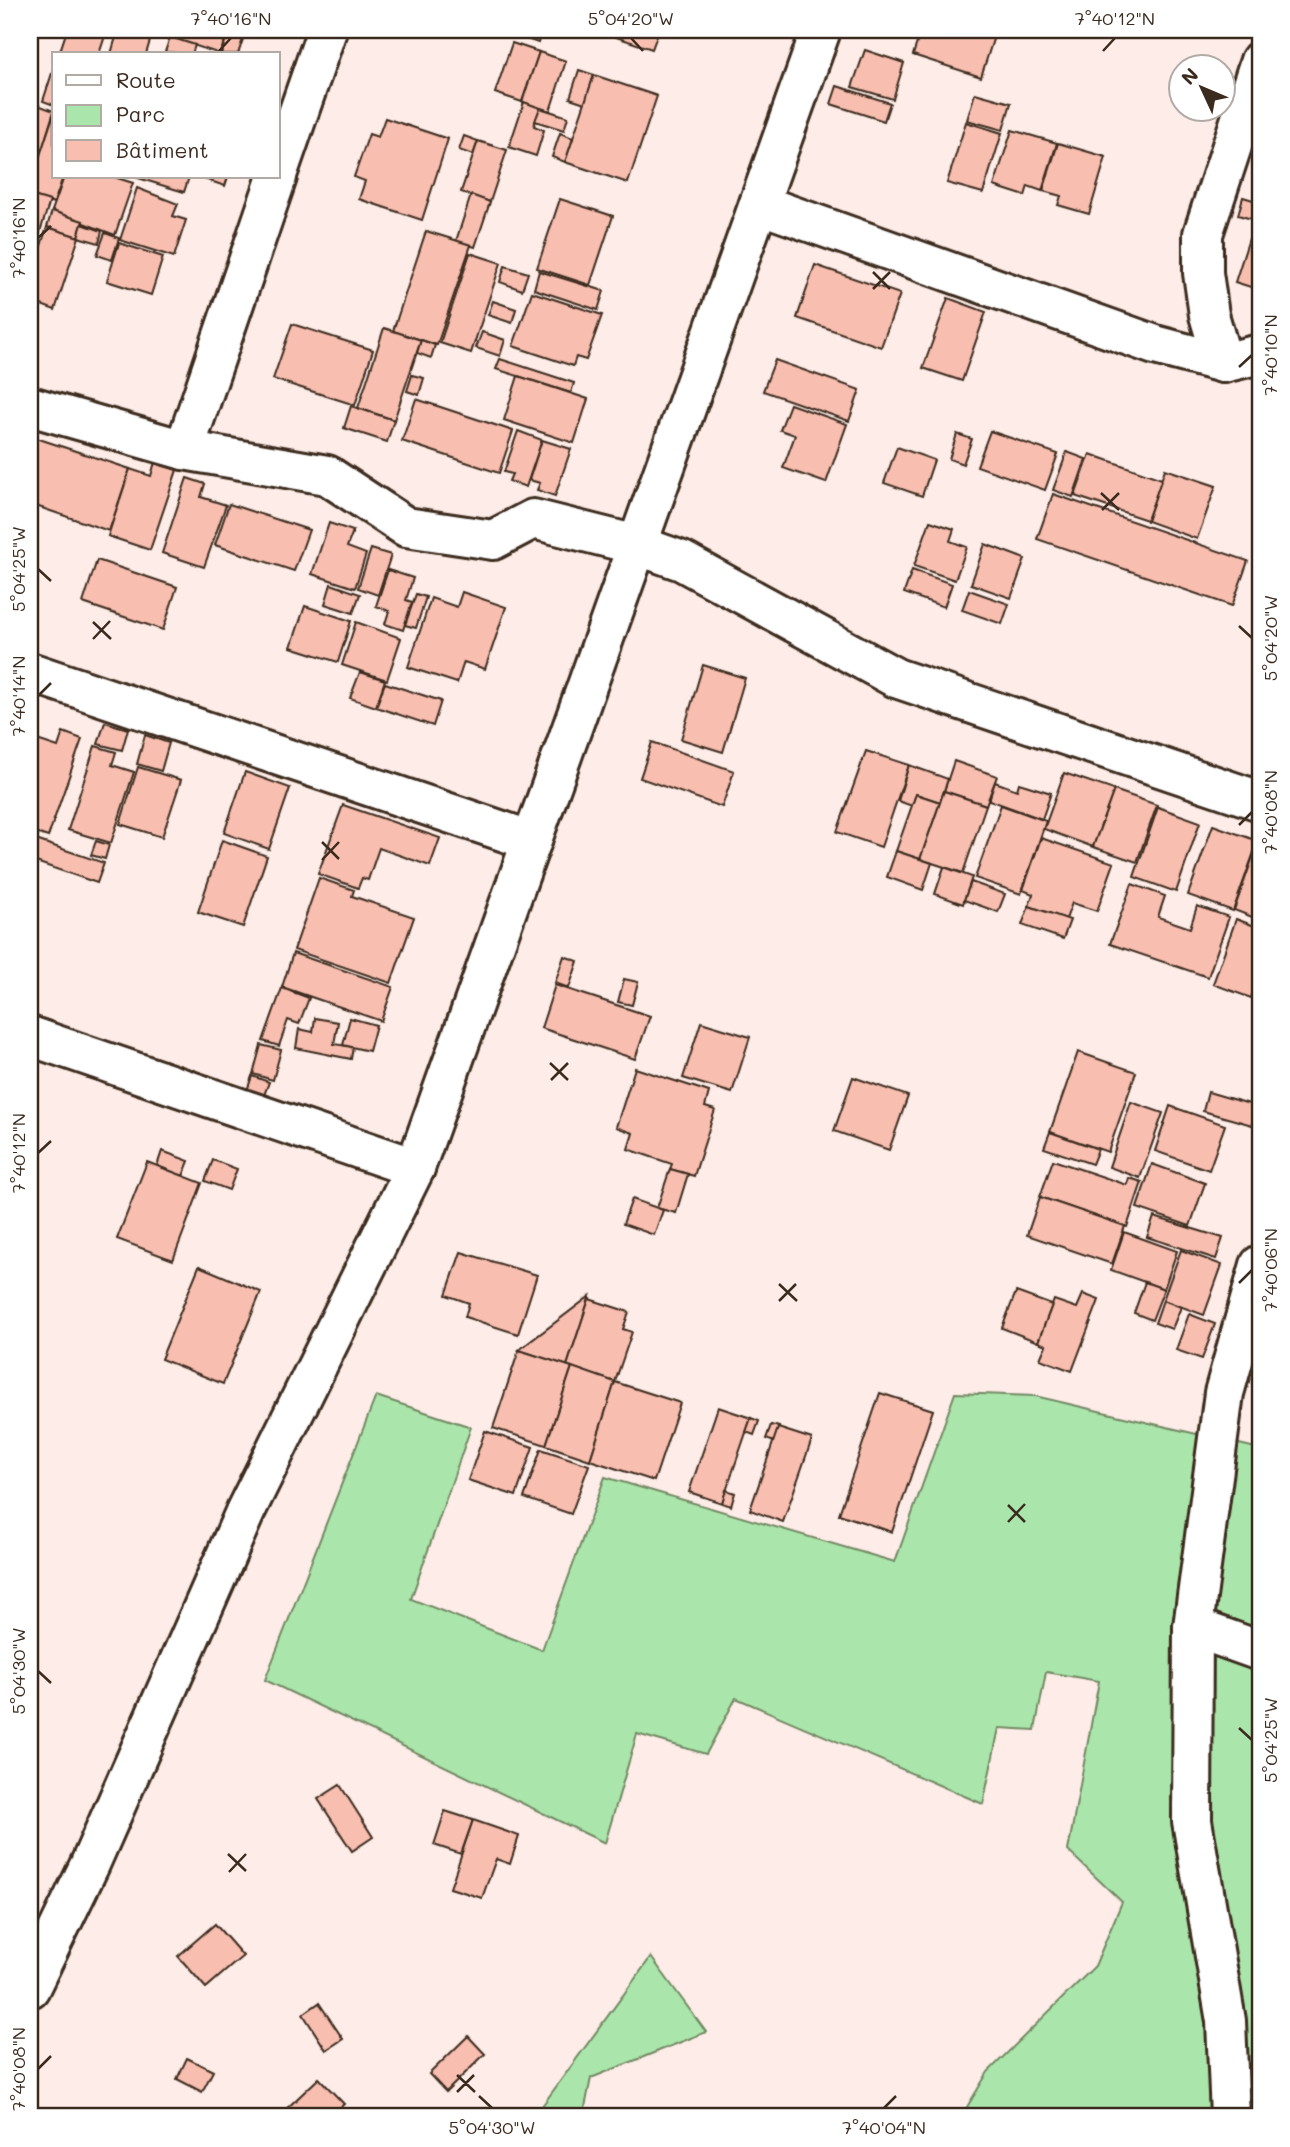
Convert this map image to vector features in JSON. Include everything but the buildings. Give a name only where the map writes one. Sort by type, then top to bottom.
[{"type":"street","points":[[280,165],[327,30]]},
{"type":"street","points":[[30,1988],[90,1864],[246,1510],[415,1168],[821,30]]},
{"type":"street","points":[[1223,363],[1209,315],[1203,273],[1203,234],[1260,61]]},
{"type":"street","points":[[184,450],[276,178]]},
{"type":"street","points":[[759,204],[1156,345],[1223,363],[1260,354]]},
{"type":"street","points":[[30,406],[184,450],[327,475],[406,527],[493,540],[533,519],[637,545],[682,561],[896,678],[1260,801]]},
{"type":"street","points":[[30,672],[532,841]]},
{"type":"street","points":[[30,1036],[415,1168]]},
{"type":"street","points":[[1230,2117],[1226,2021],[1192,1821],[1193,1627],[1224,1393],[1260,1265]]},
{"type":"street","points":[[1193,1627],[1260,1651]]},
{"type":"green space","points":[[955,1393],[1035,1396],[1256,1448],[1260,1434],[1260,2117],[961,2117],[988,2072],[1095,1966],[1122,1902],[1068,1851],[1099,1681],[1046,1672],[1035,1730],[999,1728],[983,1804],[736,1698],[706,1754],[637,1734],[605,1843],[265,1680],[376,1396],[471,1427],[411,1599],[542,1650],[605,1477],[895,1562]]},
{"type":"green space","points":[[651,1957],[706,2032],[591,2078],[583,2117],[534,2117]]}]
